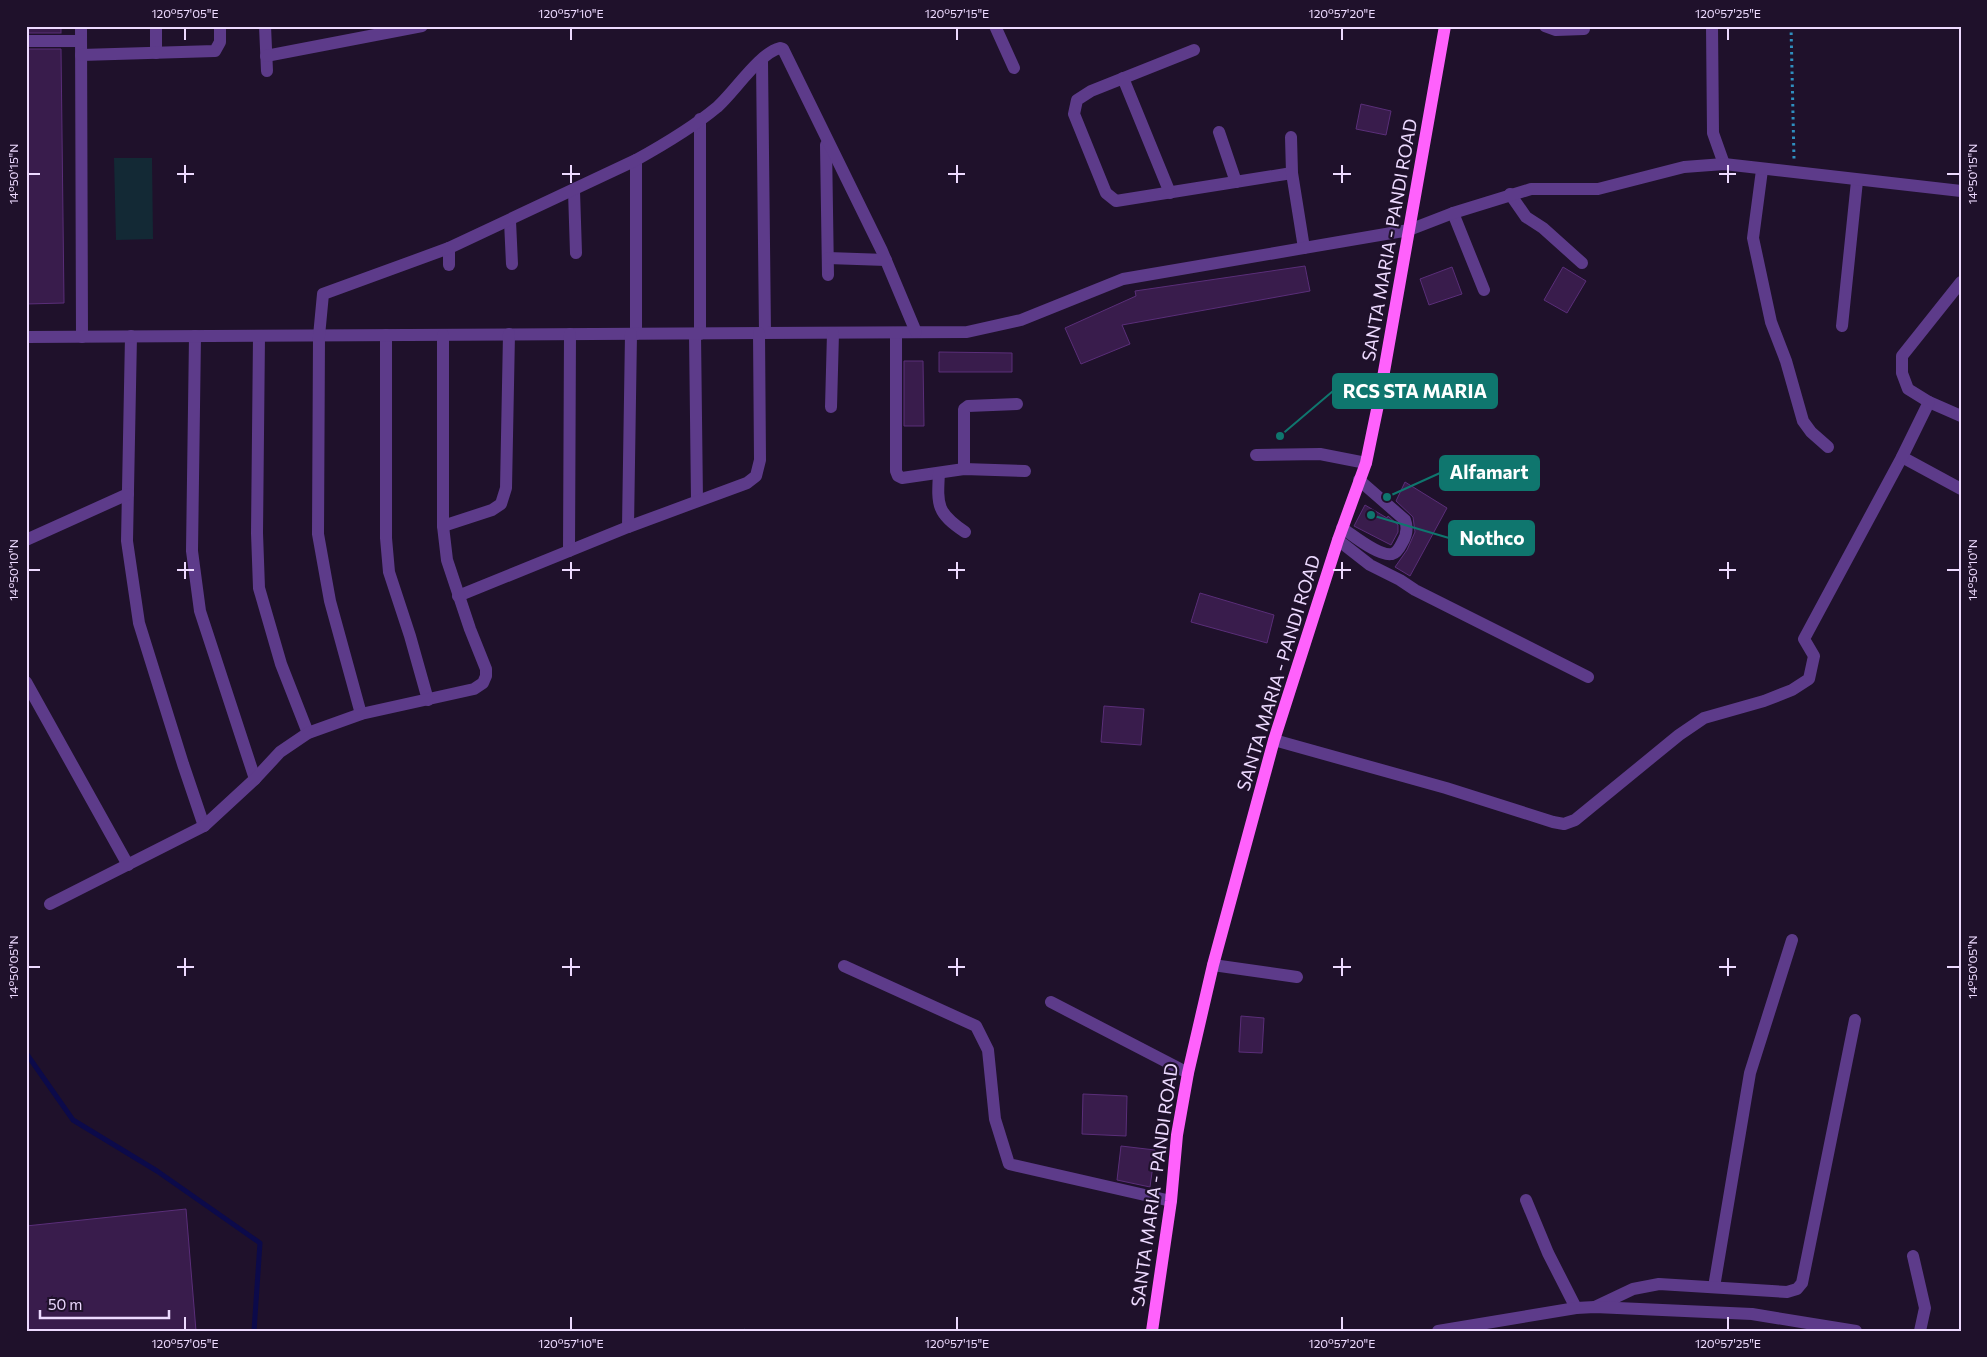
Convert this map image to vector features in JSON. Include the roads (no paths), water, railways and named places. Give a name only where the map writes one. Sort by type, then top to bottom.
[{"type":"main road","name":"SANTA MARIA - PANDI ROAD","points":[[1152,1331],[1171,1201],[1177,1135],[1188,1073],[1213,965],[1274,740],[1338,540],[1366,463],[1379,400],[1444,26]]},
{"type":"street","points":[[81,26],[82,337]]},
{"type":"street","points":[[156,26],[156,52]]},
{"type":"street","points":[[81,55],[215,51],[220,42],[220,26]]},
{"type":"street","points":[[266,26],[266,71]]},
{"type":"street","points":[[266,56],[422,26]]},
{"type":"street","points":[[995,26],[1014,68]]},
{"type":"street","points":[[1545,26],[1556,30],[1584,29]]},
{"type":"street","points":[[1712,26],[1713,133],[1724,164]]},
{"type":"street","points":[[26,41],[81,41]]},
{"type":"street","points":[[362,714],[330,601],[318,534],[319,336],[323,294],[450,248],[574,191],[636,160],[665,144],[717,108],[762,60],[776,49],[783,49],[886,260],[916,332]]},
{"type":"street","points":[[1194,50],[1091,91],[1077,100],[1074,114],[1106,193],[1116,201],[1170,194],[1292,173]]},
{"type":"street","points":[[458,596],[628,527],[747,483],[756,476],[760,460],[762,333],[762,60]]},
{"type":"street","points":[[1123,78],[1170,194]]},
{"type":"street","points":[[696,501],[700,119]]},
{"type":"street","points":[[1219,132],[1236,182]]},
{"type":"street","points":[[1290,137],[1292,173],[1304,248]]},
{"type":"street","points":[[826,140],[828,274]]},
{"type":"street","points":[[628,527],[634,334],[636,160]]},
{"type":"street","points":[[26,337],[967,332],[1021,320],[1123,278],[1408,230],[1453,213],[1531,189],[1598,189],[1684,167],[1724,164],[1762,170],[1794,172],[1961,192]]},
{"type":"street","points":[[1762,170],[1753,238],[1771,322],[1786,361],[1803,421],[1811,432],[1828,447]]},
{"type":"street","points":[[1842,326],[1857,181]]},
{"type":"street","points":[[574,191],[576,253]]},
{"type":"street","points":[[1510,194],[1526,218],[1543,228],[1582,262]]},
{"type":"street","points":[[1453,213],[1484,290]]},
{"type":"street","points":[[510,221],[512,264]]},
{"type":"street","points":[[449,265],[450,248]]},
{"type":"street","points":[[828,258],[886,260]]},
{"type":"street","points":[[1961,282],[1902,356],[1902,373],[1908,389],[1929,402],[1961,416]]},
{"type":"street","points":[[831,407],[832,333]]},
{"type":"street","points":[[896,333],[896,473],[902,478],[964,469],[1025,471]]},
{"type":"street","points":[[443,526],[492,510],[501,504],[506,488],[509,334]]},
{"type":"street","points":[[568,551],[570,334]]},
{"type":"street","points":[[386,335],[386,538],[389,572],[428,700]]},
{"type":"street","points":[[50,904],[204,826],[255,779],[280,752],[308,733],[362,714],[474,689],[483,684],[486,669],[458,596],[447,560],[443,526],[443,335]]},
{"type":"street","points":[[130,336],[127,541],[139,623],[204,826]]},
{"type":"street","points":[[195,336],[192,551],[200,611],[255,779]]},
{"type":"street","points":[[259,336],[257,533],[259,588],[281,664],[308,733]]},
{"type":"street","points":[[1274,740],[1446,788],[1553,822],[1564,824],[1575,820],[1656,756],[1679,735],[1704,718],[1764,701],[1792,690],[1809,679],[1814,656],[1804,639],[1902,458],[1929,402]]},
{"type":"street","points":[[964,469],[964,409],[968,406],[1017,404]]},
{"type":"street","points":[[1256,455],[1320,454],[1366,463]]},
{"type":"street","points":[[1902,458],[1961,489]]},
{"type":"street","points":[[939,473],[938,497],[940,510],[951,522],[965,532]]},
{"type":"street","points":[[1342,528],[1381,553],[1392,554],[1398,550],[1405,538],[1407,526],[1405,520],[1359,480]]},
{"type":"street","points":[[26,540],[128,494]]},
{"type":"street","points":[[1338,540],[1370,565],[1415,590],[1588,677]]},
{"type":"street","points":[[26,682],[128,865]]},
{"type":"street","points":[[1714,1287],[1750,1073],[1792,940]]},
{"type":"street","points":[[1213,965],[1297,977]]},
{"type":"street","points":[[844,966],[976,1026],[988,1050],[995,1119],[1009,1164],[1171,1201]]},
{"type":"street","points":[[1051,1002],[1188,1073]]},
{"type":"street","points":[[1595,1307],[1633,1289],[1659,1284],[1787,1292],[1797,1289],[1802,1283],[1855,1020]]},
{"type":"street","points":[[1526,1200],[1548,1253],[1576,1308]]},
{"type":"street","points":[[1913,1256],[1925,1308],[1920,1331]]},
{"type":"street","points":[[1438,1331],[1576,1308],[1595,1307],[1752,1314],[1856,1331]]},
{"type":"waterway","points":[[26,1053],[73,1120],[157,1171],[260,1243],[254,1331]]},
{"type":"place","name":"RCS STA MARIA","points":[[1280,436]]},
{"type":"place","name":"Alfamart","points":[[1387,497]]},
{"type":"place","name":"Nothco","points":[[1371,515]]}]
